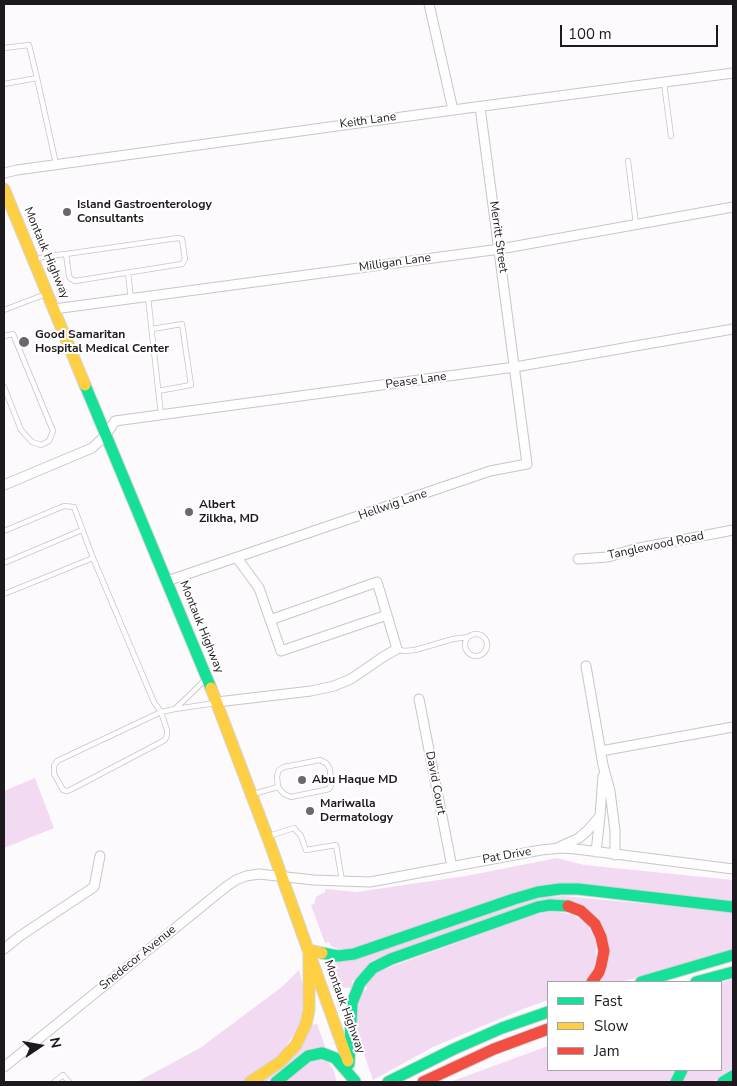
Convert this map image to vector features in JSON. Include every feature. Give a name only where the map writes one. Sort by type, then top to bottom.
[{"type":"main road","name":"Montauk Highway","points":[[4,193],[48,293],[105,436],[217,702],[268,837],[355,1082]]},
{"type":"main road","points":[[250,1082],[272,1068],[286,1056],[296,1045],[303,1032],[309,1010],[309,950],[338,956],[354,954],[521,897],[560,889],[578,889],[733,907]]},
{"type":"main road","points":[[349,1064],[352,1003],[360,983],[373,968],[391,959],[538,907],[550,905],[568,906],[581,911],[595,924],[601,937],[604,952],[602,966],[593,981]]},
{"type":"main road","points":[[645,981],[733,956]]},
{"type":"main road","points":[[700,981],[733,972]]},
{"type":"main road","points":[[502,1028],[539,1006],[547,1003]]},
{"type":"main road","points":[[388,1082],[454,1049],[502,1028],[547,1012]]},
{"type":"main road","points":[[423,1082],[494,1049],[547,1029]]},
{"type":"main road","points":[[276,1082],[308,1056],[322,1053],[335,1058],[355,1082]]},
{"type":"main road","points":[[723,1082],[733,1076]]},
{"type":"street","points":[[429,4],[453,110]]},
{"type":"street","name":"Keith Lane","points":[[4,173],[11,170],[733,73]]},
{"type":"street","name":"Merritt Street","points":[[480,107],[515,367]]},
{"type":"street","name":"Milligan Lane","points":[[54,309],[500,249],[733,206]]},
{"type":"street","name":"Pease Lane","points":[[4,485],[92,448],[105,436],[115,421],[515,367],[733,329]]},
{"type":"street","name":"Hellwig Lane","points":[[167,581],[490,471],[527,464],[515,367]]},
{"type":"street","name":"Tanglewood Road","points":[[578,559],[608,557],[634,549],[733,530]]},
{"type":"street","points":[[237,558],[258,588],[281,651],[387,616]]},
{"type":"street","points":[[217,702],[310,691],[334,686],[351,679],[397,649],[377,582],[270,620]]},
{"type":"street","points":[[586,666],[603,765],[610,791],[615,825],[615,855]]},
{"type":"street","name":"David Court","points":[[418,699],[452,867]]},
{"type":"street","points":[[601,751],[733,727]]},
{"type":"street","points":[[596,852],[603,765]]},
{"type":"street","points":[[555,849],[579,838],[600,816]]},
{"type":"street","name":"Pat Drive","points":[[282,876],[342,882],[375,881],[569,848],[733,869]]},
{"type":"street","points":[[4,950],[20,936],[94,887],[100,856]]},
{"type":"street","name":"Snedecor Avenue","points":[[4,1065],[231,883],[240,878],[256,874],[282,876]]},
{"type":"lane","points":[[4,48],[29,45],[56,164]]},
{"type":"lane","points":[[4,84],[37,78]]},
{"type":"lane","points":[[664,83],[672,136]]},
{"type":"lane","points":[[628,161],[636,224]]},
{"type":"lane","points":[[34,260],[46,256],[178,238],[182,239],[185,259],[182,264],[75,281],[69,276],[66,254]]},
{"type":"lane","points":[[128,273],[131,299]]},
{"type":"lane","points":[[4,310],[48,293]]},
{"type":"lane","points":[[148,296],[161,415]]},
{"type":"lane","points":[[152,329],[182,324],[191,385],[158,390]]},
{"type":"lane","points":[[4,336],[12,334],[53,431],[49,441],[41,445],[32,442],[21,430],[4,387]]},
{"type":"lane","points":[[4,531],[64,506],[74,507],[82,530],[154,702],[160,712],[167,730],[168,735],[165,740],[72,789],[63,790],[54,774],[54,766],[57,762],[160,712],[217,702]]},
{"type":"lane","points":[[4,562],[82,530]]},
{"type":"lane","points":[[4,594],[94,558]]},
{"type":"lane","points":[[397,649],[415,650],[453,638],[468,637],[471,634],[477,633],[486,640],[487,648],[482,654],[475,656],[468,653],[464,646],[468,637]]},
{"type":"lane","points":[[176,708],[207,677]]},
{"type":"lane","points":[[320,760],[326,763],[330,769],[331,785],[329,789],[291,796],[284,794],[278,787],[277,776],[279,770],[284,767],[320,760]]},
{"type":"lane","points":[[252,794],[278,787]]},
{"type":"lane","points":[[268,837],[294,828],[301,836],[306,850],[336,845],[342,882]]},
{"type":"lane","points":[[54,1082],[63,1075],[68,1082]]},
{"type":"shaded area","points":[[35,778],[54,828],[4,848],[4,791]]},
{"type":"shaded area","points":[[557,858],[584,865],[733,880],[733,903],[573,886],[355,949],[336,951],[337,948],[331,946],[329,942],[325,943],[311,905],[314,904],[316,897],[325,892],[325,889],[356,892],[466,876]]},
{"type":"shaded area","points":[[563,896],[733,912],[733,951],[625,981],[597,981],[603,933],[556,900],[354,979],[351,988],[340,987],[334,969],[338,968],[335,962],[539,898]]},
{"type":"shaded area","points":[[553,911],[573,915],[587,924],[596,941],[596,958],[592,974],[586,981],[547,981],[547,1000],[433,1047],[373,1080],[357,1033],[355,1019],[361,990],[365,991],[367,988],[365,984],[377,972],[534,915]]},
{"type":"shaded area","points":[[299,970],[304,989],[301,1024],[279,1056],[252,1077],[242,1082],[137,1082],[200,1048],[283,986]]},
{"type":"shaded area","points":[[733,979],[733,1070],[712,1082],[680,1082],[685,1071],[722,1071],[722,983]]},
{"type":"shaded area","points":[[317,1024],[325,1046],[323,1050],[297,1061],[266,1082],[260,1082],[310,1025]]},
{"type":"shaded area","points":[[547,1046],[547,1071],[674,1071],[669,1082],[450,1082]]},
{"type":"shaded area","points":[[321,1058],[328,1062],[333,1069],[337,1082],[285,1082],[312,1059]]},
{"type":"traffic: fast","points":[[85,385],[211,688]]},
{"type":"traffic: fast","points":[[322,953],[338,956],[354,954],[514,899],[538,892],[560,889],[578,889],[733,907]]},
{"type":"traffic: fast","points":[[349,1064],[352,1003],[360,983],[373,968],[391,959],[538,907],[550,905],[568,906]]},
{"type":"traffic: fast","points":[[644,981],[733,955]]},
{"type":"traffic: fast","points":[[700,981],[733,972]]},
{"type":"traffic: fast","points":[[388,1082],[454,1049],[502,1028],[547,1012]]},
{"type":"traffic: fast","points":[[276,1082],[308,1056],[322,1053],[335,1058],[355,1081]]},
{"type":"traffic: fast","points":[[676,1082],[682,1071]]},
{"type":"traffic: fast","points":[[723,1082],[733,1076]]},
{"type":"traffic: slow","points":[[4,189],[85,385]]},
{"type":"traffic: slow","points":[[211,688],[269,841],[348,1061]]},
{"type":"traffic: slow","points":[[250,1082],[280,1062],[296,1045],[306,1024],[309,1010],[309,950],[322,953]]},
{"type":"traffic: jam","points":[[568,906],[581,911],[595,924],[601,937],[604,951],[599,972],[593,981]]},
{"type":"traffic: jam","points":[[423,1082],[494,1049],[547,1029]]},
{"type":"place","name":"Island Gastroenterology Consultants","points":[[67,212]]},
{"type":"place","name":"Good Samaritan Hospital Medical Center","points":[[24,342]]},
{"type":"place","name":"Albert Zilkha, MD","points":[[189,512]]},
{"type":"place","name":"Abu Haque MD","points":[[302,780]]},
{"type":"place","name":"Mariwalla Dermatology","points":[[310,811]]}]
